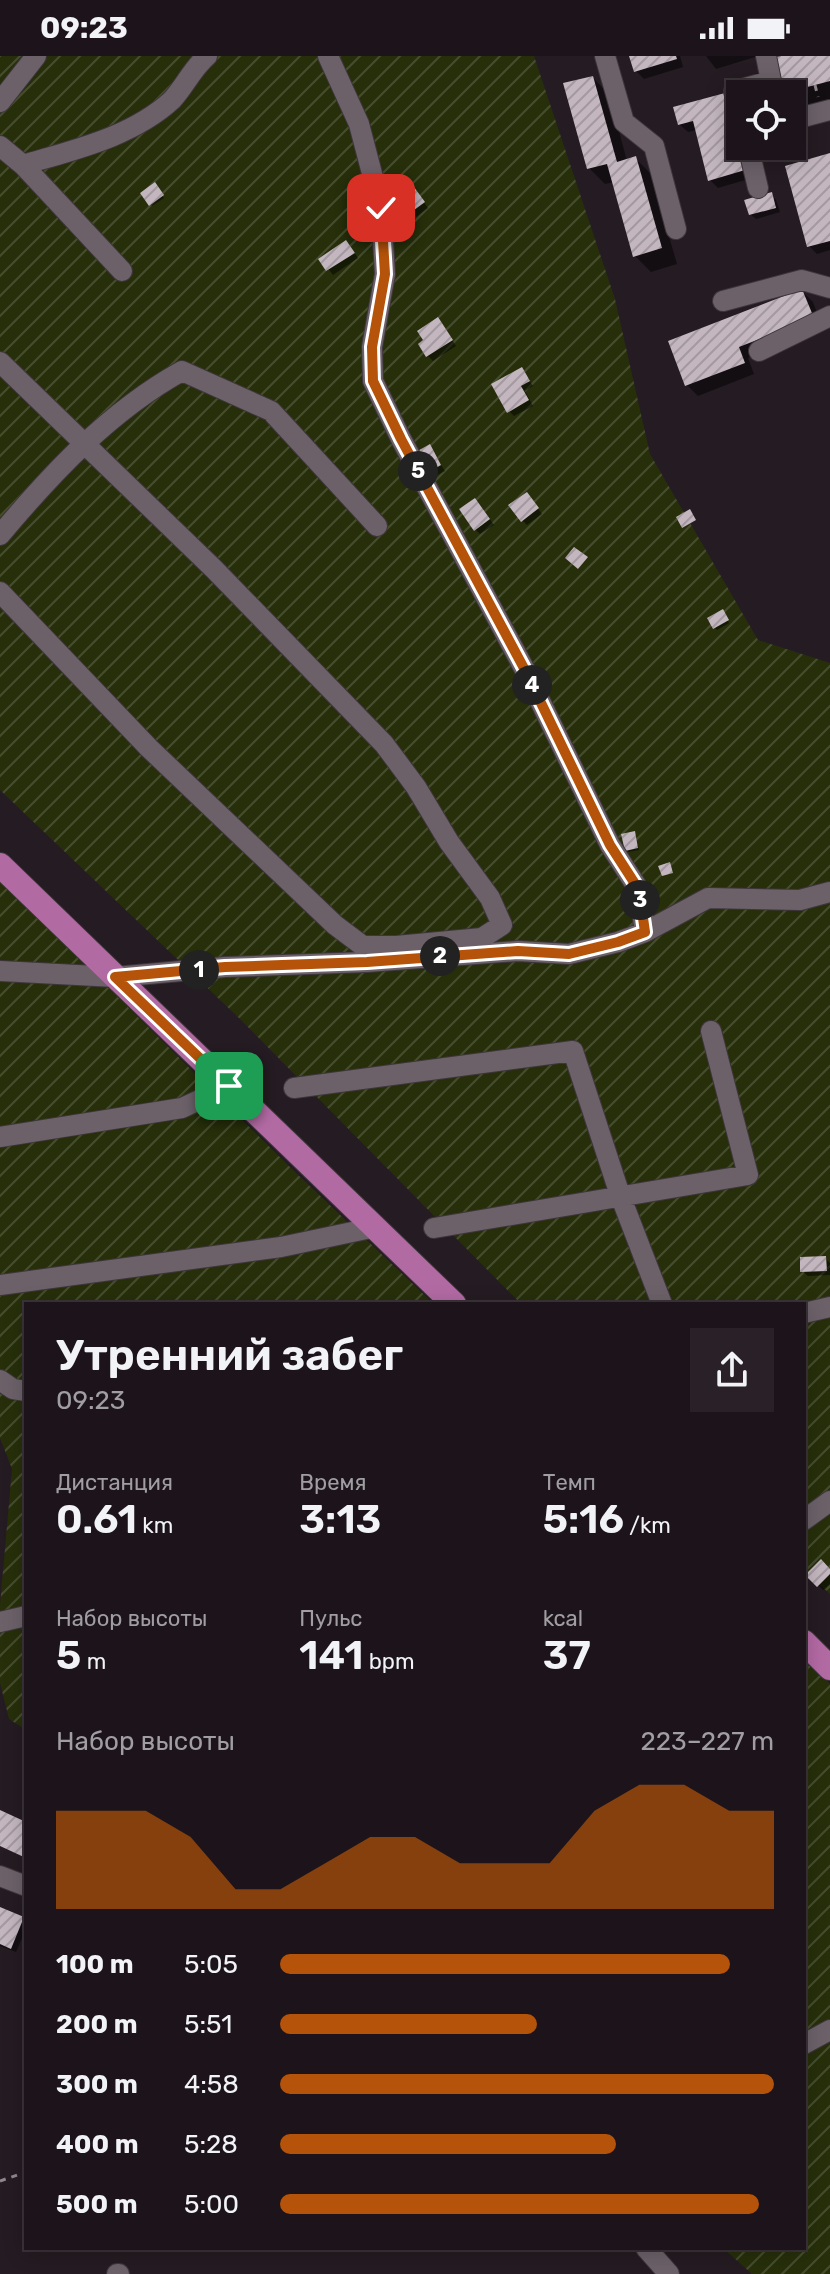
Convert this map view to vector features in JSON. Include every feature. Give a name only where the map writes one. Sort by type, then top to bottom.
[{"type":"main road","points":[[0,865],[452,1302]]},
{"type":"main road","points":[[806,1644],[830,1668]]},
{"type":"street","points":[[0,102],[36,56]]},
{"type":"street","points":[[23,165],[138,126],[173,98],[195,67],[207,56]]},
{"type":"street","points":[[328,56],[359,124],[381,208],[385,274],[372,347],[373,381],[526,672],[610,845],[639,890],[645,932]]},
{"type":"street","points":[[605,56],[624,122],[654,146],[676,229]]},
{"type":"street","points":[[766,56],[771,80]]},
{"type":"street","points":[[806,116],[830,110]]},
{"type":"street","points":[[0,146],[23,165],[122,271]]},
{"type":"street","points":[[751,160],[758,188]]},
{"type":"street","points":[[723,301],[802,280],[830,288]]},
{"type":"street","points":[[759,351],[830,316]]},
{"type":"street","points":[[0,362],[85,442],[384,744],[490,898],[502,925],[482,938],[363,946],[335,925],[149,748],[0,592]]},
{"type":"street","points":[[0,535],[40,487],[85,442],[149,389],[182,371],[271,411],[377,526]]},
{"type":"street","points":[[0,971],[115,977],[225,967],[367,962],[518,951],[569,954],[645,932],[708,898],[800,900],[830,892]]},
{"type":"street","points":[[434,1228],[748,1175],[711,1031]]},
{"type":"street","points":[[294,1088],[573,1051],[620,1195],[661,1302]]},
{"type":"street","points":[[0,1137],[182,1108],[229,1086]]},
{"type":"street","points":[[0,1285],[281,1247],[376,1227]]},
{"type":"street","points":[[806,1313],[830,1307]]},
{"type":"street","points":[[0,1380],[13,1389],[24,1391]]},
{"type":"street","points":[[806,1519],[830,1501]]},
{"type":"street","points":[[0,1622],[24,1616]]},
{"type":"street","points":[[0,1876],[24,1885]]},
{"type":"street","points":[[806,2043],[830,2030]]},
{"type":"street","points":[[648,2250],[669,2274]]},
{"type":"path","points":[[0,2181],[24,2173]]},
{"type":"green space","points":[[0,56],[534,56],[615,299],[650,454],[758,640],[830,663],[830,1594],[806,1572],[806,1302],[519,1302],[241,1020],[0,790]]},
{"type":"green space","points":[[0,881],[294,1171],[432,1302],[24,1302],[24,1729],[9,1719],[0,1683],[0,1605],[12,1469],[0,1438]]},
{"type":"green space","points":[[806,1660],[830,1684],[830,2274],[752,2274],[725,2250],[806,2250]]},
{"type":"building","points":[[629,56],[676,56],[677,59],[634,72]]},
{"type":"building","points":[[830,56],[830,81],[806,87],[806,80],[782,80],[776,57]]},
{"type":"building","points":[[593,76],[617,162],[636,156],[662,248],[633,257],[607,164],[587,169],[563,83]]},
{"type":"building","points":[[725,93],[726,160],[742,160],[745,170],[708,181],[693,121],[678,125],[673,107]]},
{"type":"building","points":[[830,153],[830,241],[807,247],[785,166]]},
{"type":"building","points":[[155,182],[164,195],[149,206],[140,193]]},
{"type":"building","points":[[414,187],[425,202],[410,213],[399,198]]},
{"type":"building","points":[[772,192],[776,208],[749,215],[744,200]]},
{"type":"building","points":[[346,240],[355,253],[326,271],[318,259]]},
{"type":"building","points":[[802,289],[814,318],[739,347],[745,363],[685,386],[668,341]]},
{"type":"building","points":[[438,317],[453,340],[426,357],[418,344],[423,340],[417,331]]},
{"type":"building","points":[[522,367],[530,381],[521,386],[529,400],[507,413],[491,384]]},
{"type":"building","points":[[430,444],[441,465],[425,474],[414,453]]},
{"type":"building","points":[[527,492],[539,508],[521,522],[508,505]]},
{"type":"building","points":[[475,498],[490,519],[474,531],[459,509]]},
{"type":"building","points":[[690,509],[696,520],[682,528],[676,517]]},
{"type":"building","points":[[574,547],[588,557],[578,569],[565,558]]},
{"type":"building","points":[[723,609],[729,620],[713,629],[707,618]]},
{"type":"building","points":[[635,831],[638,848],[625,851],[621,834]]},
{"type":"building","points":[[670,862],[673,873],[662,876],[658,866]]},
{"type":"building","points":[[826,1256],[827,1271],[800,1272],[800,1257]]},
{"type":"building","points":[[821,1559],[830,1569],[830,1574],[817,1587],[806,1574]]},
{"type":"building","points":[[0,1810],[24,1821],[24,1857],[0,1846]]},
{"type":"building","points":[[0,1907],[24,1917],[11,1949],[0,1944]]},
{"type":"route","points":[[229,1086],[115,977],[225,967],[367,962],[518,951],[569,954],[645,932],[639,890],[610,845],[526,672],[373,381],[372,347],[385,274],[381,208]]}]
